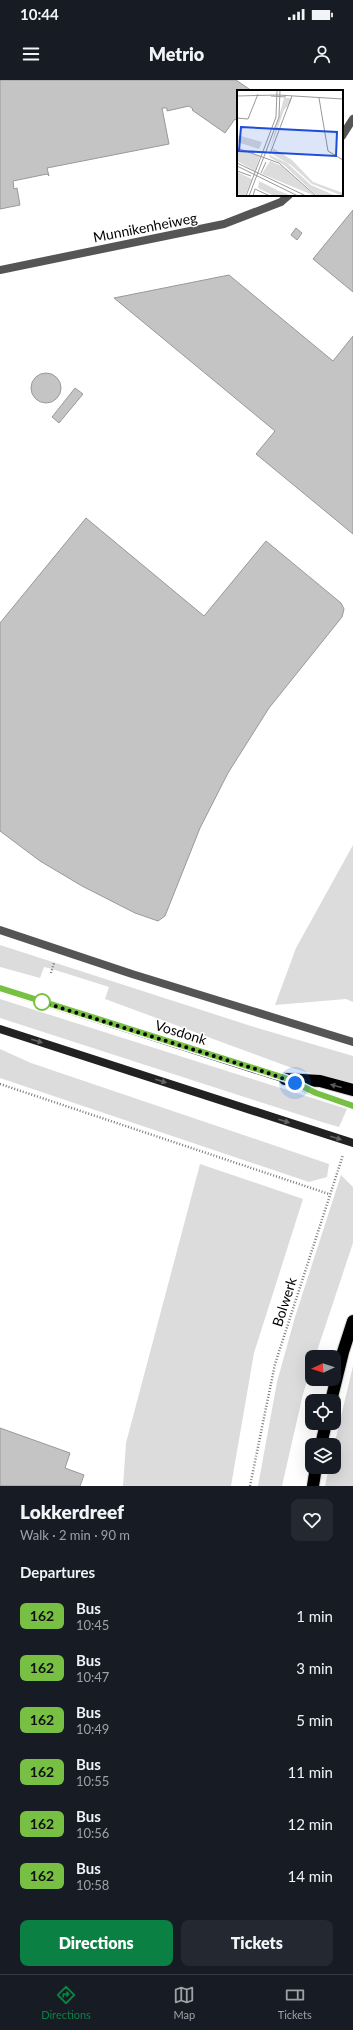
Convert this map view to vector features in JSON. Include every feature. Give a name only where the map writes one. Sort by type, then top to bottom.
[{"type":"highway","points":[[285,1078],[320,1081],[353,1090]]},
{"type":"highway","points":[[333,1394],[343,1352],[353,1321]]},
{"type":"highway","points":[[313,1486],[315,1474]]},
{"type":"main road","name":"Vosdonk","points":[[0,988],[285,1078],[316,1093],[353,1106]]},
{"type":"main road","points":[[0,1029],[350,1142]]},
{"type":"street","points":[[343,134],[353,119]]},
{"type":"street","name":"Munnikenheiweg","points":[[0,270],[224,224],[281,202],[288,196]]},
{"type":"street","points":[[0,930],[146,979],[353,1042]]},
{"type":"path","points":[[0,1084],[329,1194]]},
{"type":"path","name":"Bolwerk","points":[[250,1486],[275,1364],[329,1194],[350,1142]]},
{"type":"shaded area","points":[[353,845],[353,1002],[346,999],[275,1005],[296,948]]},
{"type":"shaded area","points":[[0,945],[251,1026],[353,1056],[353,1082],[338,1081],[292,1068],[105,999],[109,987],[44,967],[40,978],[0,967]]},
{"type":"shaded area","points":[[0,999],[347,1109],[339,1127],[322,1122],[0,1018]]},
{"type":"shaded area","points":[[0,1049],[31,1063],[329,1164],[327,1177],[309,1182],[0,1078]]},
{"type":"shaded area","points":[[200,1164],[303,1199],[254,1353],[231,1486],[123,1486],[126,1443]]},
{"type":"shaded area","points":[[341,1175],[353,1187],[353,1243],[317,1350],[305,1350],[306,1386],[282,1486],[258,1486],[277,1382],[295,1317]]},
{"type":"shaded area","points":[[353,1366],[353,1486],[325,1486],[328,1474],[341,1474],[341,1438],[336,1438],[338,1430],[341,1430],[341,1417]]},
{"type":"building","points":[[0,80],[236,80],[251,90],[237,90],[237,121],[235,119],[225,133],[192,110],[193,109],[189,106],[167,111],[167,108],[162,108],[169,144],[47,168],[49,176],[47,174],[13,181],[14,189],[17,188],[20,205],[0,209]]},
{"type":"building","points":[[353,210],[353,292],[313,259]]},
{"type":"building","points":[[296,228],[302,233],[297,240],[291,235]]},
{"type":"building","points":[[229,275],[333,361],[353,336],[353,534],[256,454],[275,431],[114,298]]},
{"type":"building","points":[[46,373],[57,377],[61,388],[57,399],[46,403],[35,399],[31,388],[35,377]]},
{"type":"building","points":[[75,388],[83,394],[59,423],[52,417]]},
{"type":"building","points":[[86,518],[204,616],[266,541],[341,603],[344,609],[342,617],[269,708],[228,773],[200,828],[165,916],[158,921],[135,913],[82,886],[40,861],[0,831],[0,623]]},
{"type":"building","points":[[0,1428],[70,1453],[65,1468],[84,1475],[80,1486],[0,1486]]},
{"type":"bus line","name":"162","points":[[0,988],[285,1078],[316,1093],[353,1106]]},
{"type":"route","points":[[42,1002],[285,1078],[295,1083]]}]
